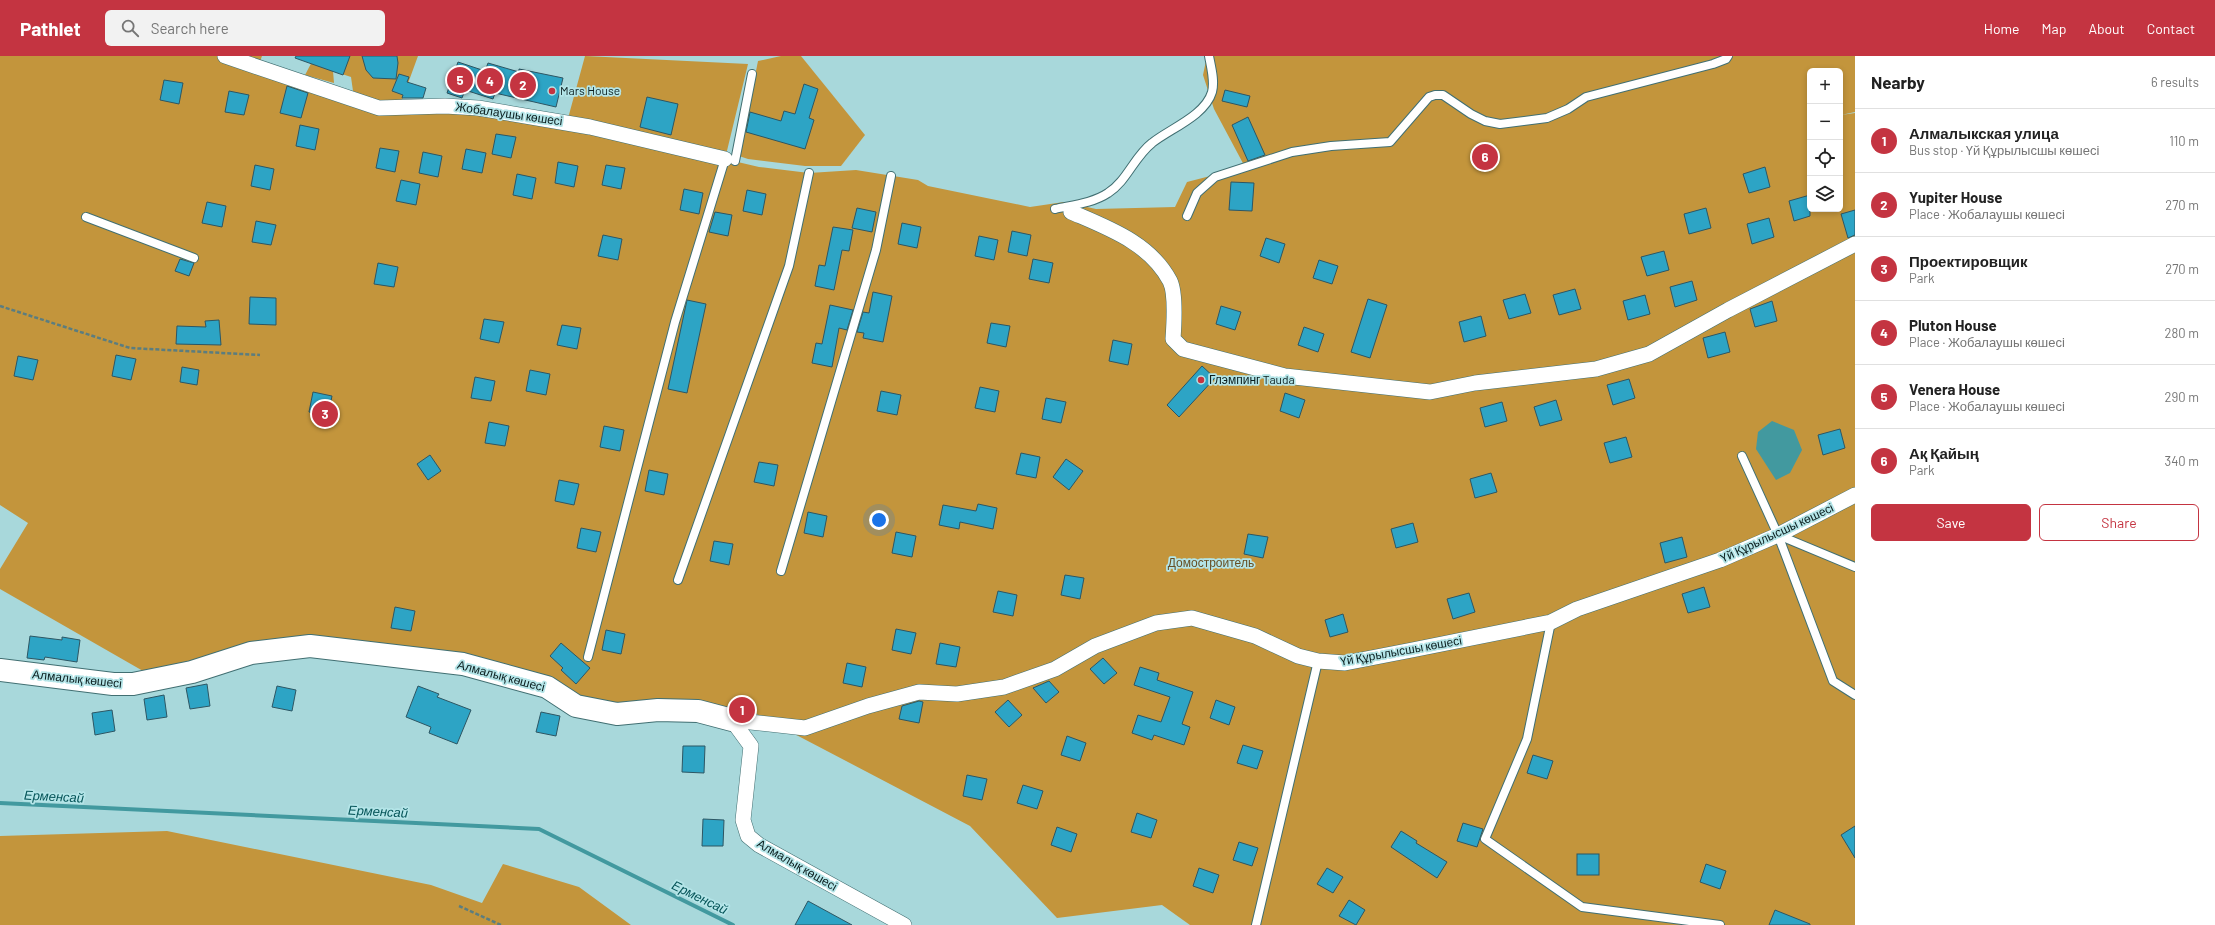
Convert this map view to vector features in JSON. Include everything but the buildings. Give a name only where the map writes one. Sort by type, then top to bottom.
[{"type":"street","name":"Жобалаушы көшесі","points":[[225,56],[379,108],[392,109],[445,106],[478,108],[590,127],[730,160]]},
{"type":"street","points":[[1071,212],[1120,233],[1150,255],[1171,282],[1175,315],[1173,339],[1183,349],[1285,376],[1430,392],[1475,384],[1596,369],[1649,354],[1728,310],[1855,244]]},
{"type":"street","name":"Үй Құрылысшы көшесі","points":[[732,720],[805,728],[868,706],[919,692],[957,694],[1004,688],[1055,669],[1095,646],[1156,623],[1192,618],[1255,636],[1298,656],[1318,661],[1345,663],[1551,622],[1577,610],[1720,560],[1778,535],[1855,495]]},
{"type":"street","name":"Алмалық көшесі","points":[[7,671],[113,684],[133,684],[192,672],[252,653],[310,646],[463,664],[547,687],[576,706],[617,714],[658,710],[698,711],[732,720],[751,746],[742,820],[748,836],[759,845],[904,925]]},
{"type":"lane","points":[[1055,209],[1094,199],[1107,194],[1122,181],[1143,150],[1201,108],[1212,93],[1213,78],[1209,56]]},
{"type":"lane","points":[[1187,216],[1197,193],[1215,177],[1292,152],[1331,146],[1390,142],[1429,97],[1435,95],[1449,98],[1471,114],[1485,121],[1500,124],[1547,118],[1568,110],[1586,97],[1712,64],[1726,59],[1728,56]]},
{"type":"lane","points":[[588,657],[675,322],[730,160],[752,74]]},
{"type":"lane","points":[[678,580],[789,266],[809,173]]},
{"type":"lane","points":[[781,571],[876,250],[890,176]]},
{"type":"lane","points":[[86,217],[194,258]]},
{"type":"lane","points":[[1742,456],[1778,535],[1833,681],[1855,695]]},
{"type":"lane","points":[[1778,535],[1855,567]]},
{"type":"lane","points":[[1551,622],[1527,739],[1485,839],[1582,907],[1720,925]]},
{"type":"lane","points":[[1256,925],[1318,661]]},
{"type":"path","points":[[0,306],[130,348],[260,355]]},
{"type":"path","points":[[459,906],[501,925]]},
{"type":"green space","name":"Домостроитель","points":[[0,56],[262,56],[258,67],[397,109],[353,91],[351,77],[333,71],[334,83],[305,75],[315,56],[418,56],[399,108],[567,122],[585,56],[748,64],[725,159],[759,167],[809,173],[856,170],[918,180],[928,186],[1030,207],[1064,202],[1096,209],[1175,207],[1187,182],[1245,167],[1214,109],[1203,75],[1207,56],[1855,56],[1855,112],[1843,115],[1843,68],[1807,68],[1807,212],[1843,212],[1843,115],[1855,113],[1855,925],[1190,925],[1162,905],[1057,918],[970,826],[745,708],[617,714],[547,687],[310,646],[157,679],[0,589],[0,569],[28,523],[0,505]]},
{"type":"green space","points":[[781,56],[801,56],[865,135],[841,166],[805,166],[748,159],[739,156],[758,61]]},
{"type":"green space","points":[[167,831],[431,885],[482,903],[503,864],[579,887],[631,925],[0,925],[0,836]]},
{"type":"water","points":[[1772,421],[1794,430],[1802,450],[1790,473],[1776,480],[1756,449],[1758,432]]},
{"type":"waterway","name":"Ерменсай","points":[[0,803],[539,829],[733,925]]},
{"type":"place","name":"Venera House","points":[[460,80]]},
{"type":"place","name":"Pluton House","points":[[490,81]]},
{"type":"place","name":"Yupiter House","points":[[523,85]]},
{"type":"place","name":"Mars House","points":[[552,91]]},
{"type":"place","name":"Ақ Қайың","points":[[1485,157]]},
{"type":"place","name":"Глэмпинг Tauda","points":[[1201,380]]},
{"type":"place","name":"Проектировщик","points":[[325,414]]},
{"type":"place","name":"Алмалыкская улица","points":[[742,710]]}]
